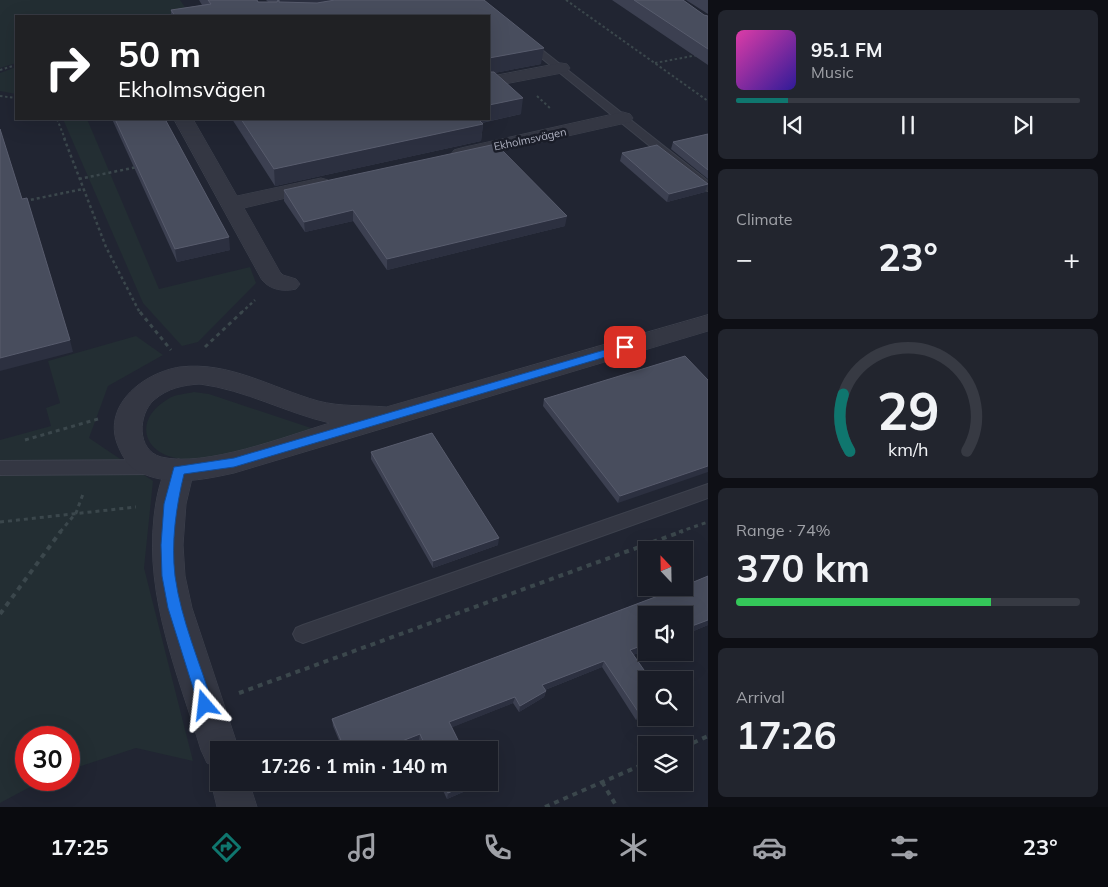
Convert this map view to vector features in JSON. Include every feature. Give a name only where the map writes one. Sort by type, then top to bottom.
[{"type":"street","points":[[490,82],[561,68]]},
{"type":"street","name":"Ekholmsvägen","points":[[440,158],[623,118]]},
{"type":"street","points":[[185,120],[270,275],[282,282]]},
{"type":"street","points":[[231,204],[336,181]]},
{"type":"street","points":[[385,417],[336,415],[232,381],[197,374],[170,377],[149,389],[133,406],[126,426],[132,449],[141,459],[168,469],[234,462],[708,323]]},
{"type":"street","points":[[168,469],[171,504],[167,545],[169,576],[175,608],[217,741]]},
{"type":"street","points":[[233,791],[238,807]]},
{"type":"lane","points":[[515,31],[708,187]]},
{"type":"lane","points":[[0,468],[168,469]]},
{"type":"lane","points":[[303,634],[708,491]]},
{"type":"path","points":[[566,0],[708,101]]},
{"type":"path","points":[[655,64],[699,55]]},
{"type":"path","points":[[0,70],[15,65]]},
{"type":"path","points":[[515,77],[573,129]]},
{"type":"path","points":[[0,96],[15,98]]},
{"type":"path","points":[[57,120],[83,189],[125,286],[144,318],[174,354]]},
{"type":"path","points":[[79,179],[146,165]]},
{"type":"path","points":[[18,202],[83,189]]},
{"type":"path","points":[[197,374],[196,356],[282,282]]},
{"type":"path","points":[[18,442],[98,419]]},
{"type":"path","points":[[0,522],[171,504]]},
{"type":"path","points":[[205,705],[708,522]]},
{"type":"path","points":[[693,743],[708,736]]},
{"type":"path","points":[[545,807],[638,766]]},
{"type":"path","points":[[602,782],[617,807]]},
{"type":"shaded area","points":[[0,0],[180,0],[190,15],[15,15],[15,63],[0,68]]},
{"type":"shaded area","points":[[15,67],[15,94],[0,91],[0,73]]},
{"type":"shaded area","points":[[63,120],[87,120],[159,289],[250,267],[256,283],[198,342],[182,346],[143,303]]},
{"type":"shaded area","points":[[136,336],[163,355],[108,386],[89,438],[153,481],[144,568],[193,761],[136,748],[80,766],[80,726],[15,726],[15,791],[22,791],[0,803],[0,440],[51,426],[46,408],[60,403],[48,361]]},
{"type":"shaded area","points":[[194,392],[209,394],[314,429],[233,454],[199,459],[183,459],[169,456],[151,444],[147,436],[146,426],[157,407],[168,399],[177,395]]},
{"type":"building","points":[[208,0],[277,2],[279,0],[279,2],[317,3],[335,0],[484,0],[544,48],[490,58],[490,15],[174,15],[171,10],[211,4]]},
{"type":"building","points":[[634,0],[683,0],[708,16],[708,49]]},
{"type":"building","points":[[490,72],[494,72],[523,98],[490,105]]},
{"type":"building","points":[[115,120],[166,120],[229,237],[175,249]]},
{"type":"building","points":[[242,120],[479,120],[483,124],[274,169]]},
{"type":"building","points":[[0,129],[22,199],[27,198],[70,340],[0,358]]},
{"type":"building","points":[[708,134],[708,170],[673,142]]},
{"type":"building","points":[[496,144],[567,216],[387,259],[353,210],[304,222],[284,190]]},
{"type":"building","points":[[657,145],[708,184],[669,194],[622,153]]},
{"type":"building","points":[[685,356],[708,380],[708,466],[620,496],[544,399]]},
{"type":"building","points":[[432,433],[499,538],[433,561],[371,452]]},
{"type":"building","points":[[708,576],[708,620],[693,626],[693,606],[638,606],[638,647],[630,650],[645,671],[638,671],[638,712],[604,661],[542,685],[546,691],[520,706],[515,697],[449,722],[458,741],[423,741],[420,734],[402,741],[341,741],[332,719],[658,596],[693,596],[693,582]]},
{"type":"route","points":[[205,705],[175,608],[169,576],[167,545],[171,504],[179,470],[205,468],[234,462],[625,347]]}]
